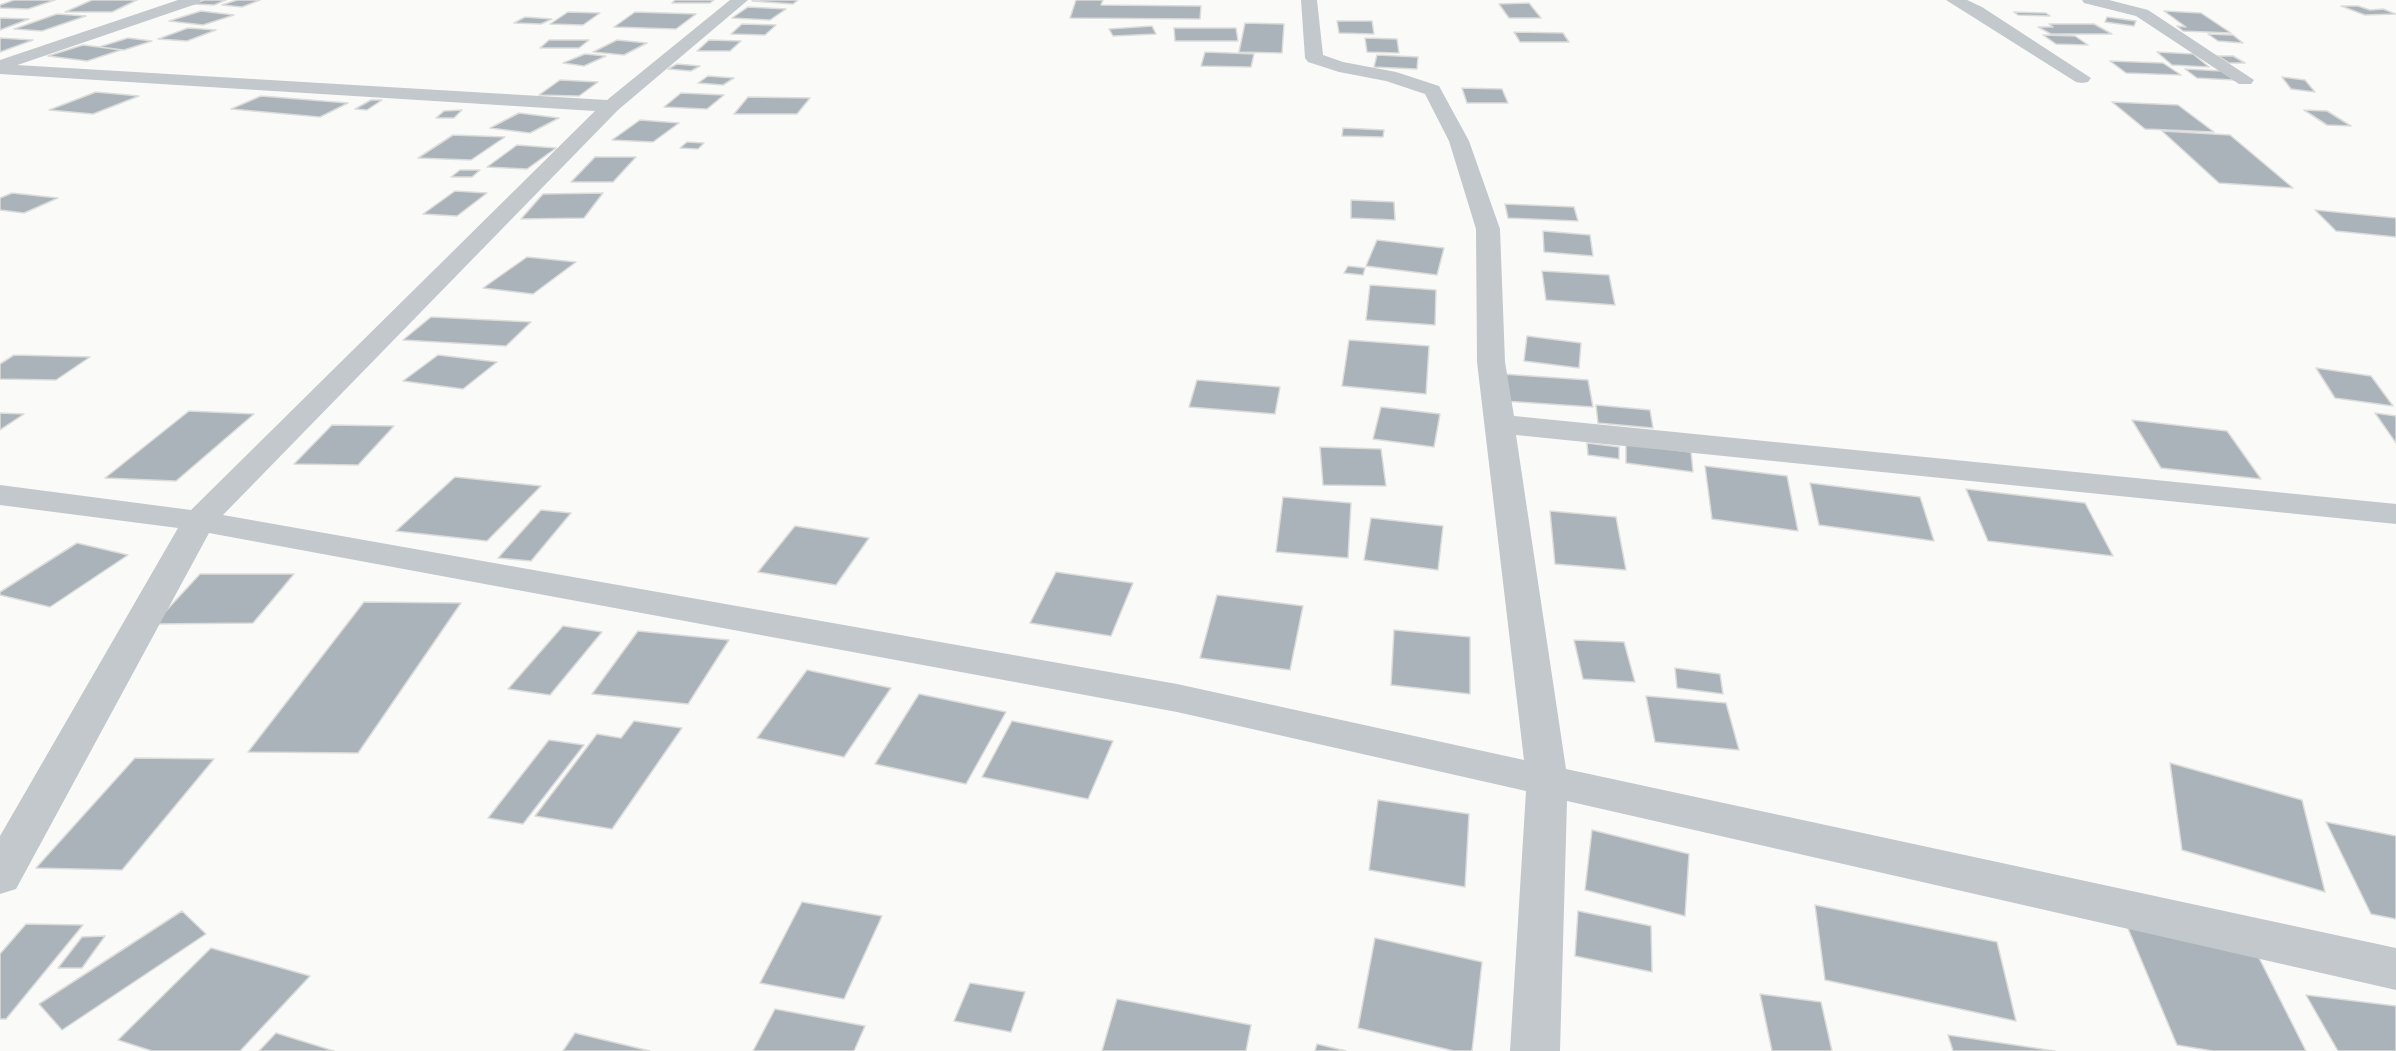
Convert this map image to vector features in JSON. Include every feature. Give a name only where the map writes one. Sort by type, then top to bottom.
[{"type":"street","points":[[0,68],[193,0]]},
{"type":"street","points":[[0,876],[199,521],[611,106],[740,0]]},
{"type":"street","points":[[1309,0],[1314,58],[1339,67],[1390,76],[1432,90],[1459,141],[1488,229],[1491,362],[1515,528],[1546,780],[1535,1051]]},
{"type":"street","points":[[1954,0],[1976,10],[2082,78]]},
{"type":"street","points":[[2090,0],[2142,13],[2245,80]]},
{"type":"street","points":[[0,68],[611,106]]},
{"type":"street","points":[[1500,424],[2396,514]]},
{"type":"street","points":[[0,495],[199,521],[1177,698],[2396,969]]},
{"type":"building","points":[[14,0],[55,0],[28,9],[0,8],[0,5]]},
{"type":"building","points":[[92,0],[137,0],[112,12],[65,12]]},
{"type":"building","points":[[204,0],[226,0],[214,5],[193,4]]},
{"type":"building","points":[[237,0],[260,0],[242,7],[222,5]]},
{"type":"building","points":[[675,0],[714,0],[710,3],[672,3]]},
{"type":"building","points":[[798,0],[793,4],[752,1]]},
{"type":"building","points":[[1076,0],[1103,0],[1101,5],[1201,6],[1200,19],[1070,18]]},
{"type":"building","points":[[1529,3],[1541,18],[1509,18],[1499,4]]},
{"type":"building","points":[[2341,6],[2358,6],[2370,10],[2383,9],[2396,14],[2365,15]]},
{"type":"building","points":[[748,7],[786,9],[770,20],[732,18]]},
{"type":"building","points":[[201,11],[234,15],[203,25],[169,21]]},
{"type":"building","points":[[2164,11],[2201,13],[2231,33],[2183,31],[2177,26],[2186,27]]},
{"type":"building","points":[[568,12],[600,13],[583,25],[550,24]]},
{"type":"building","points":[[635,12],[696,14],[676,29],[614,27]]},
{"type":"building","points":[[2014,12],[2046,13],[2050,16],[2018,15]]},
{"type":"building","points":[[57,14],[86,16],[42,31],[14,29]]},
{"type":"building","points":[[525,17],[552,19],[541,24],[514,23]]},
{"type":"building","points":[[2107,17],[2136,21],[2134,26],[2105,22]]},
{"type":"building","points":[[0,18],[29,19],[0,30]]},
{"type":"building","points":[[1337,21],[1372,21],[1374,34],[1339,33]]},
{"type":"building","points":[[1245,23],[1284,24],[1282,53],[1239,52]]},
{"type":"building","points":[[742,24],[776,25],[765,35],[731,34]]},
{"type":"building","points":[[2049,24],[2094,24],[2112,34],[2051,34],[2038,27],[2053,27]]},
{"type":"building","points":[[1152,26],[1156,34],[1113,36],[1109,29]]},
{"type":"building","points":[[188,28],[216,30],[187,41],[158,39]]},
{"type":"building","points":[[1174,28],[1236,28],[1238,41],[1175,41]]},
{"type":"building","points":[[1514,32],[1563,33],[1569,42],[1520,42]]},
{"type":"building","points":[[2208,34],[2233,35],[2243,43],[2218,41]]},
{"type":"building","points":[[2043,35],[2075,36],[2088,45],[2056,44]]},
{"type":"building","points":[[0,38],[33,40],[0,52]]},
{"type":"building","points":[[128,38],[152,41],[124,50],[99,47]]},
{"type":"building","points":[[1365,38],[1397,39],[1399,53],[1367,52]]},
{"type":"building","points":[[549,40],[589,40],[579,48],[540,48]]},
{"type":"building","points":[[617,40],[647,43],[624,55],[593,52]]},
{"type":"building","points":[[709,40],[741,41],[730,51],[697,51]]},
{"type":"building","points":[[83,45],[121,50],[87,61],[48,56]]},
{"type":"building","points":[[1205,52],[1254,54],[1251,67],[1201,66]]},
{"type":"building","points":[[2157,52],[2193,54],[2209,67],[2172,65]]},
{"type":"building","points":[[585,54],[606,56],[584,66],[563,63]]},
{"type":"building","points":[[1377,55],[1418,57],[1417,69],[1374,67]]},
{"type":"building","points":[[2218,56],[2233,56],[2245,63],[2229,63]]},
{"type":"building","points":[[2110,61],[2163,63],[2181,75],[2126,73]]},
{"type":"building","points":[[677,64],[700,66],[691,71],[668,69]]},
{"type":"building","points":[[2185,69],[2222,71],[2234,80],[2197,78]]},
{"type":"building","points":[[708,76],[734,78],[723,85],[698,83]]},
{"type":"building","points":[[2282,77],[2305,80],[2315,92],[2291,89]]},
{"type":"building","points":[[560,80],[598,82],[579,96],[539,95]]},
{"type":"building","points":[[1462,88],[1502,89],[1508,103],[1467,103]]},
{"type":"building","points":[[96,92],[139,96],[93,114],[49,110]]},
{"type":"building","points":[[681,93],[724,95],[707,109],[664,107]]},
{"type":"building","points":[[261,96],[348,103],[320,117],[231,109]]},
{"type":"building","points":[[748,97],[810,98],[797,114],[734,114]]},
{"type":"building","points":[[371,100],[382,100],[367,110],[355,109]]},
{"type":"building","points":[[2112,102],[2178,105],[2214,132],[2145,129]]},
{"type":"building","points":[[462,110],[454,118],[436,118],[444,111]]},
{"type":"building","points":[[2304,110],[2327,111],[2351,126],[2327,125]]},
{"type":"building","points":[[519,113],[559,118],[530,133],[490,128]]},
{"type":"building","points":[[640,120],[679,123],[653,142],[612,140]]},
{"type":"building","points":[[1343,128],[1384,130],[1383,137],[1342,136]]},
{"type":"building","points":[[2162,131],[2230,135],[2293,188],[2219,183]]},
{"type":"building","points":[[453,135],[505,137],[471,160],[418,158]]},
{"type":"building","points":[[687,142],[704,143],[698,149],[680,148]]},
{"type":"building","points":[[517,145],[556,148],[527,169],[487,167]]},
{"type":"building","points":[[595,157],[636,157],[613,182],[571,182]]},
{"type":"building","points":[[460,170],[480,170],[472,177],[451,177]]},
{"type":"building","points":[[455,191],[487,193],[457,216],[423,214]]},
{"type":"building","points":[[12,193],[58,198],[24,213],[0,210],[0,198]]},
{"type":"building","points":[[603,193],[584,218],[521,219],[543,194]]},
{"type":"building","points":[[1351,200],[1394,202],[1395,220],[1351,218]]},
{"type":"building","points":[[1505,204],[1574,207],[1578,221],[1508,218]]},
{"type":"building","points":[[2315,210],[2396,218],[2396,237],[2336,231]]},
{"type":"building","points":[[1543,231],[1590,235],[1593,256],[1544,252]]},
{"type":"building","points":[[1377,240],[1444,248],[1437,275],[1366,266]]},
{"type":"building","points":[[527,257],[576,262],[533,294],[483,288]]},
{"type":"building","points":[[1348,266],[1365,268],[1363,275],[1344,273]]},
{"type":"building","points":[[1542,271],[1609,275],[1615,305],[1546,300]]},
{"type":"building","points":[[1370,285],[1436,290],[1435,325],[1366,320]]},
{"type":"building","points":[[431,317],[531,322],[506,346],[403,340]]},
{"type":"building","points":[[1527,336],[1581,343],[1579,368],[1524,361]]},
{"type":"building","points":[[1349,340],[1429,346],[1426,394],[1342,386]]},
{"type":"building","points":[[14,355],[90,357],[56,380],[0,379],[0,364]]},
{"type":"building","points":[[438,355],[497,362],[463,389],[403,381]]},
{"type":"building","points":[[2316,368],[2371,376],[2393,406],[2335,398]]},
{"type":"building","points":[[1502,374],[1588,380],[1593,407],[1504,401]]},
{"type":"building","points":[[1197,380],[1280,387],[1275,414],[1189,407]]},
{"type":"building","points":[[1596,405],[1650,410],[1653,428],[1598,423]]},
{"type":"building","points":[[1381,407],[1440,414],[1434,447],[1373,439]]},
{"type":"building","points":[[189,411],[254,414],[176,481],[105,478]]},
{"type":"building","points":[[0,413],[24,414],[0,430]]},
{"type":"building","points":[[2375,413],[2396,416],[2396,443]]},
{"type":"building","points":[[2132,420],[2227,431],[2261,479],[2161,468]]},
{"type":"building","points":[[332,425],[394,426],[358,465],[294,464]]},
{"type":"building","points":[[1587,443],[1619,447],[1619,459],[1588,455]]},
{"type":"building","points":[[1626,444],[1691,452],[1693,472],[1626,463]]},
{"type":"building","points":[[1320,447],[1381,449],[1386,486],[1323,485]]},
{"type":"building","points":[[1705,466],[1787,476],[1798,531],[1712,519]]},
{"type":"building","points":[[455,477],[541,486],[487,541],[396,531]]},
{"type":"building","points":[[1810,483],[1920,497],[1934,541],[1819,525]]},
{"type":"building","points":[[1966,489],[2085,503],[2113,556],[1988,541]]},
{"type":"building","points":[[1283,497],[1351,503],[1348,558],[1276,552]]},
{"type":"building","points":[[541,510],[571,513],[531,561],[498,558]]},
{"type":"building","points":[[1550,511],[1616,517],[1626,570],[1555,564]]},
{"type":"building","points":[[1371,518],[1443,526],[1438,570],[1364,560]]},
{"type":"building","points":[[795,526],[869,538],[836,585],[758,572]]},
{"type":"building","points":[[77,543],[128,555],[50,607],[0,595],[0,592]]},
{"type":"building","points":[[1056,572],[1133,583],[1111,636],[1030,623]]},
{"type":"building","points":[[200,574],[294,574],[253,623],[154,624]]},
{"type":"building","points":[[1217,595],[1303,606],[1290,670],[1200,658]]},
{"type":"building","points":[[364,602],[461,603],[358,753],[248,752]]},
{"type":"building","points":[[563,626],[602,632],[550,695],[508,689]]},
{"type":"building","points":[[1394,630],[1470,637],[1470,694],[1391,685]]},
{"type":"building","points":[[638,631],[729,640],[688,704],[592,694]]},
{"type":"building","points":[[1574,640],[1624,642],[1635,682],[1583,679]]},
{"type":"building","points":[[1675,668],[1720,674],[1723,694],[1677,688]]},
{"type":"building","points":[[807,670],[891,688],[844,757],[757,738]]},
{"type":"building","points":[[919,694],[1006,712],[966,784],[875,764]]},
{"type":"building","points":[[1646,696],[1726,703],[1739,750],[1655,742]]},
{"type":"building","points":[[634,721],[682,728],[612,829],[535,816],[597,734],[621,738]]},
{"type":"building","points":[[1012,721],[1113,741],[1088,799],[982,777]]},
{"type":"building","points":[[549,740],[584,745],[523,824],[488,818]]},
{"type":"building","points":[[135,758],[214,759],[122,870],[36,868]]},
{"type":"building","points":[[2170,763],[2302,800],[2325,892],[2182,850]]},
{"type":"building","points":[[1378,800],[1469,814],[1465,887],[1369,870]]},
{"type":"building","points":[[2326,822],[2396,836],[2396,919],[2371,914]]},
{"type":"building","points":[[1592,830],[1689,854],[1685,916],[1585,890]]},
{"type":"building","points":[[802,902],[882,916],[844,999],[760,983]]},
{"type":"building","points":[[1815,905],[1997,942],[2016,1021],[1825,980]]},
{"type":"building","points":[[182,911],[206,934],[62,1030],[39,1004]]},
{"type":"building","points":[[1578,911],[1651,926],[1652,972],[1575,956]]},
{"type":"building","points":[[26,924],[83,925],[6,1019],[0,1019],[0,954]]},
{"type":"building","points":[[2127,926],[2253,946],[2306,1051],[2213,1051],[2177,1045]]},
{"type":"building","points":[[105,936],[82,968],[58,968],[82,937]]},
{"type":"building","points":[[1375,938],[1482,962],[1472,1051],[1454,1051],[1358,1028]]},
{"type":"building","points":[[211,948],[310,976],[240,1051],[152,1051],[118,1040]]},
{"type":"building","points":[[970,983],[1025,992],[1011,1032],[954,1021]]},
{"type":"building","points":[[1760,994],[1821,1002],[1832,1051],[1772,1051]]},
{"type":"building","points":[[2306,995],[2396,1006],[2396,1051],[2338,1051]]},
{"type":"building","points":[[1117,999],[1251,1025],[1246,1051],[1102,1051]]},
{"type":"building","points":[[775,1009],[865,1026],[854,1051],[753,1051]]},
{"type":"building","points":[[276,1033],[334,1051],[259,1051]]},
{"type":"building","points":[[575,1033],[650,1051],[563,1051]]},
{"type":"building","points":[[1948,1035],[2055,1051],[1953,1051]]},
{"type":"building","points":[[1317,1044],[1346,1051],[1315,1051]]}]
